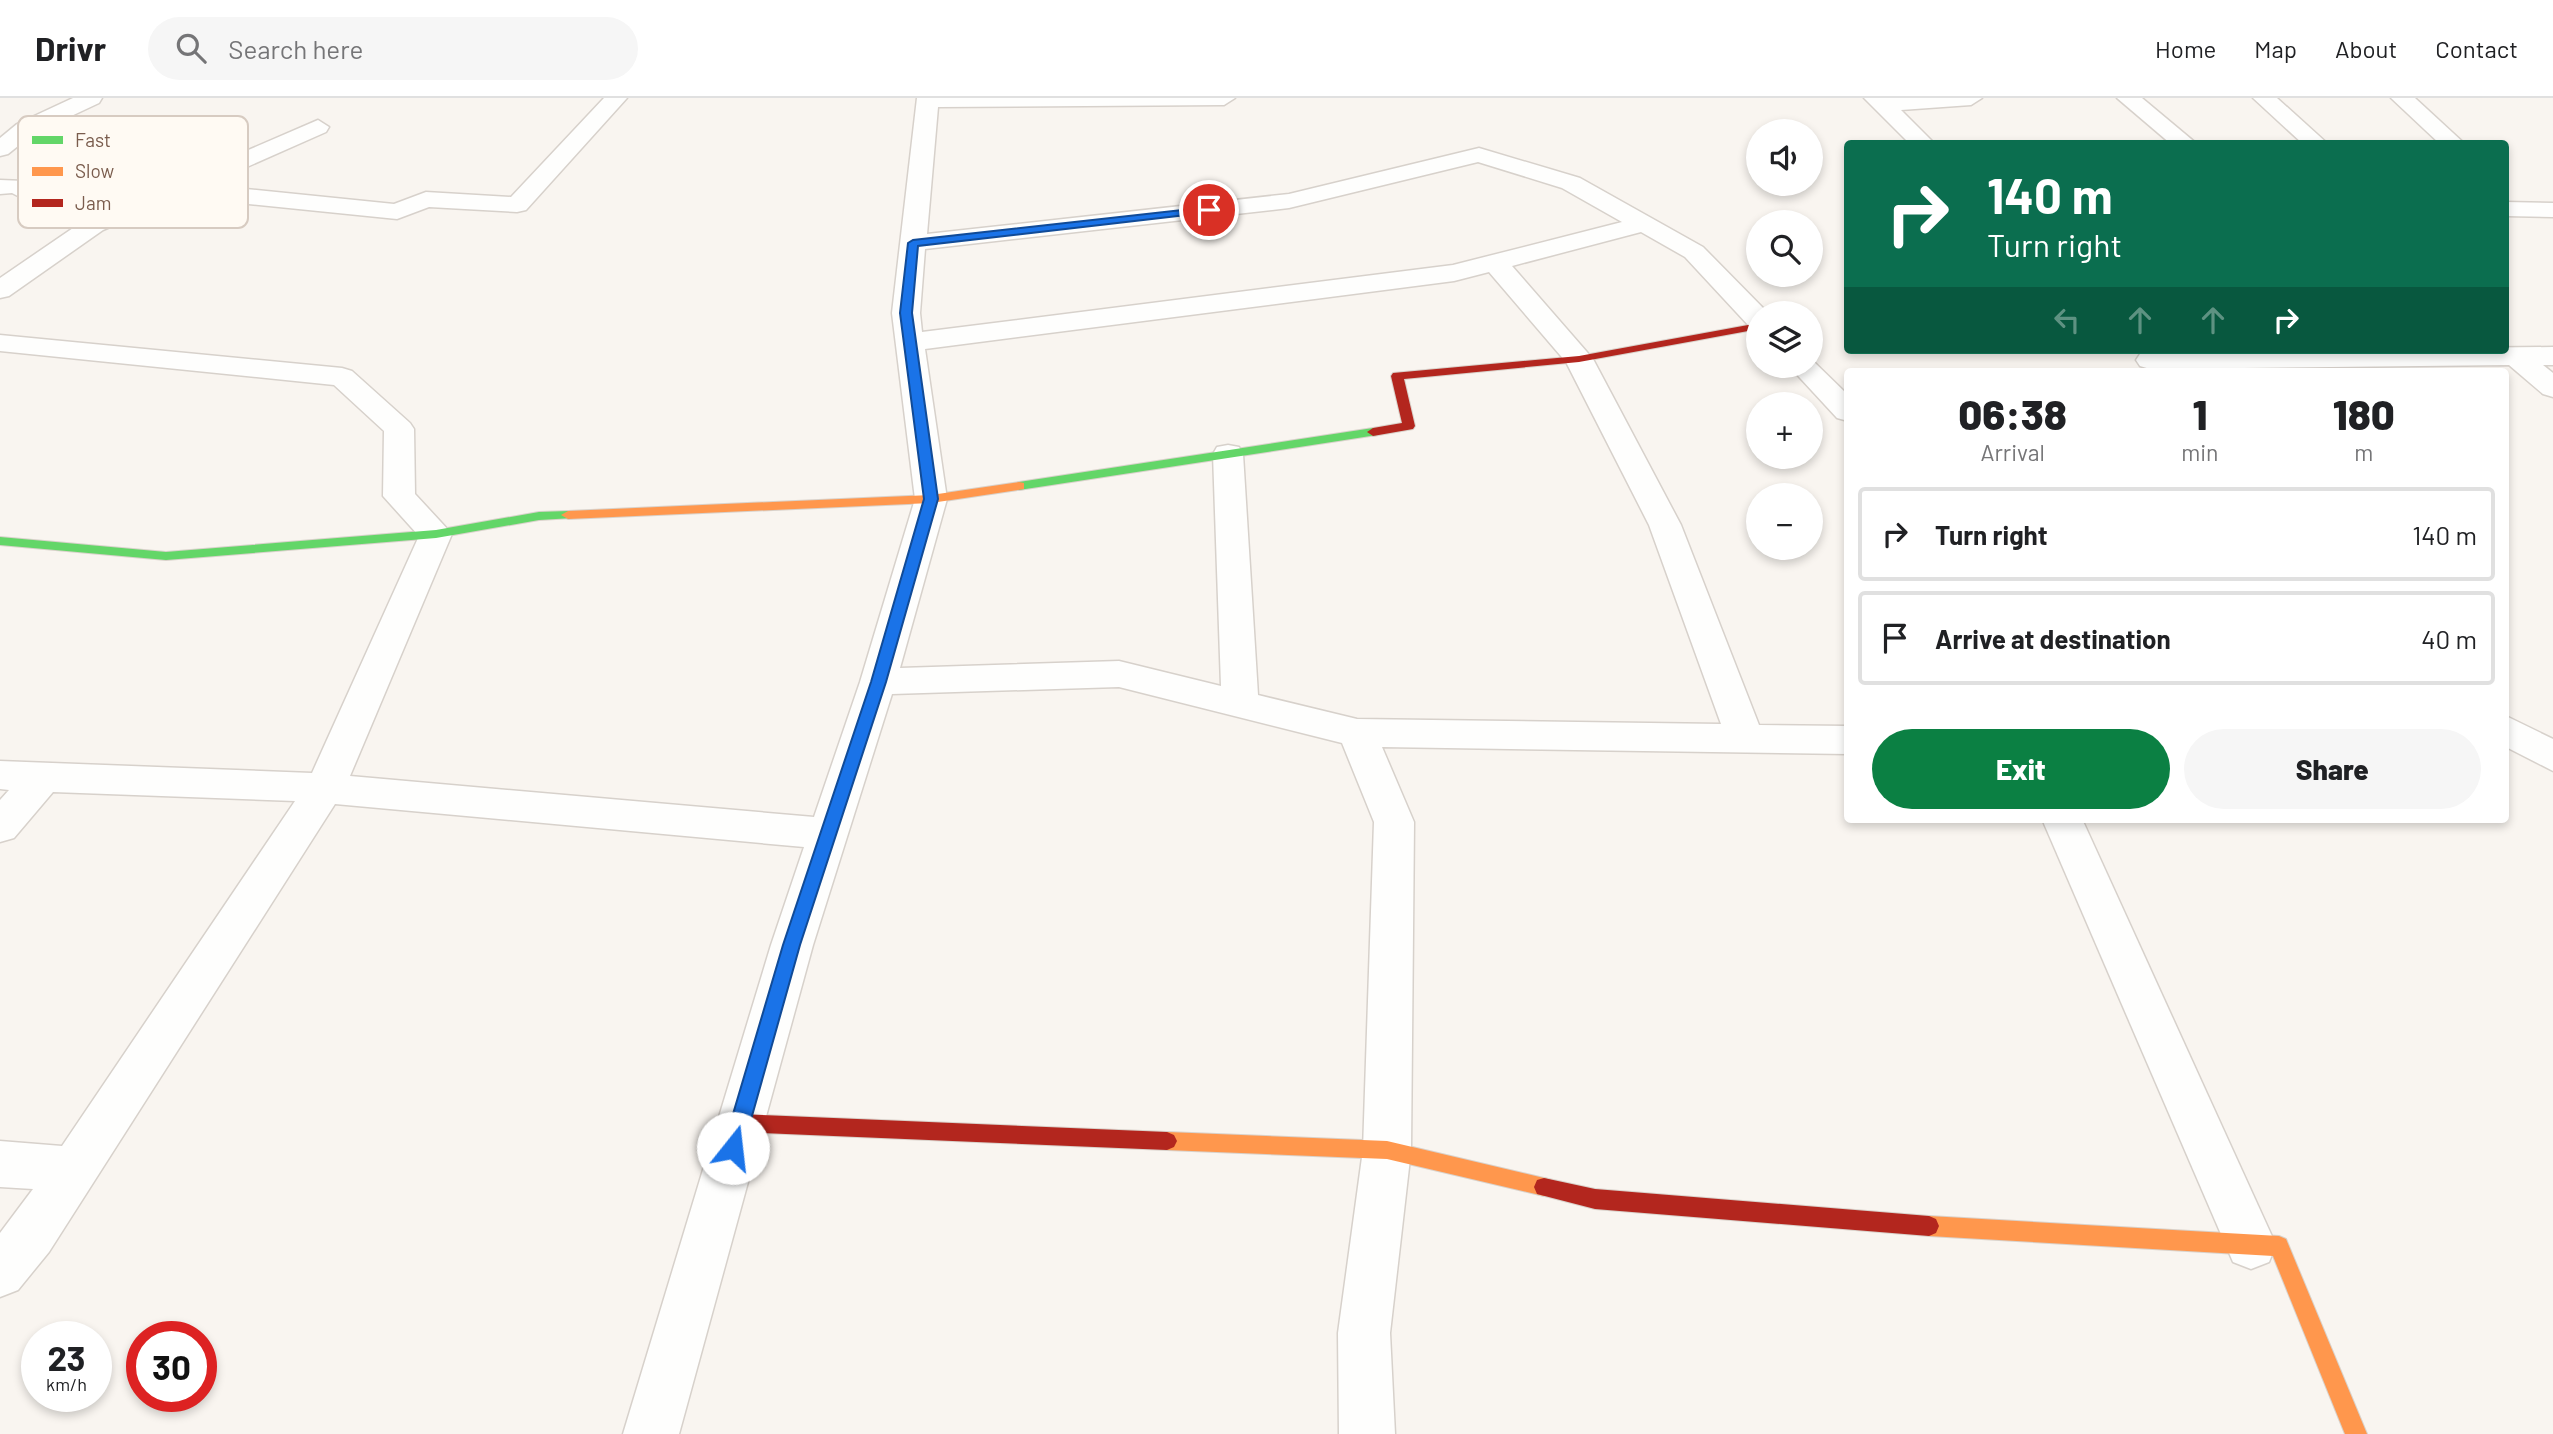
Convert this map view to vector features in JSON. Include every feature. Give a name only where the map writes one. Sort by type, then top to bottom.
[{"type":"street","points":[[53,116],[91,98]]},
{"type":"street","points":[[248,196],[397,212],[426,199],[517,205],[616,98]]},
{"type":"street","points":[[651,1434],[792,945],[878,682],[931,499],[906,313],[928,100],[1224,98]]},
{"type":"street","points":[[1880,102],[1971,98]]},
{"type":"street","points":[[2128,98],[2181,140]]},
{"type":"street","points":[[2264,98],[2312,140]]},
{"type":"street","points":[[2402,98],[2449,140]]},
{"type":"street","points":[[1880,102],[1920,140]]},
{"type":"street","points":[[248,158],[318,127]]},
{"type":"street","points":[[0,149],[18,135]]},
{"type":"street","points":[[913,243],[1289,201],[1479,155],[1571,183],[1694,252],[1746,306]]},
{"type":"street","points":[[2509,193],[2529,210]]},
{"type":"street","points":[[910,342],[1454,273],[1644,224]]},
{"type":"street","points":[[0,290],[90,228]]},
{"type":"street","points":[[1495,262],[1579,359],[1665,525],[1745,738]]},
{"type":"street","points":[[0,541],[166,556],[436,534],[539,516],[931,499],[1409,426],[1397,376],[1579,359],[1746,328]]},
{"type":"street","points":[[0,343],[342,377],[399,429],[399,496],[436,534]]},
{"type":"street","points":[[2516,356],[2553,388]]},
{"type":"street","points":[[2151,360],[2553,356]]},
{"type":"street","points":[[1815,378],[1844,408]]},
{"type":"street","points":[[1228,454],[1240,704]]},
{"type":"street","points":[[0,1272],[31,1235],[325,788],[436,534]]},
{"type":"street","points":[[878,682],[1119,674],[1357,733],[1844,740]]},
{"type":"street","points":[[2509,732],[2553,757]]},
{"type":"street","points":[[1357,733],[1394,822],[1387,1150],[1364,1333],[1367,1434]]},
{"type":"street","points":[[0,775],[325,788],[829,834]]},
{"type":"street","points":[[0,827],[43,777]]},
{"type":"street","points":[[2064,823],[2251,1245]]},
{"type":"street","points":[[740,1123],[1387,1150],[1595,1199],[1968,1229],[2279,1246],[2356,1434]]},
{"type":"street","points":[[0,1164],[73,1170]]},
{"type":"traffic: fast","points":[[1019,486],[1373,432]]},
{"type":"traffic: fast","points":[[0,541],[166,556],[436,534],[539,516],[568,515]]},
{"type":"traffic: slow","points":[[568,515],[931,499],[1019,486]]},
{"type":"traffic: slow","points":[[1167,1141],[1387,1150],[1544,1187]]},
{"type":"traffic: slow","points":[[1929,1226],[2279,1246],[2356,1434]]},
{"type":"traffic: jam","points":[[1373,432],[1409,426],[1397,376],[1579,359],[1746,328]]},
{"type":"traffic: jam","points":[[740,1123],[1167,1141]]},
{"type":"traffic: jam","points":[[1544,1187],[1595,1199],[1929,1226]]},
{"type":"route","points":[[733,1148],[792,945],[878,682],[931,499],[906,313],[913,243],[1209,210]]}]
